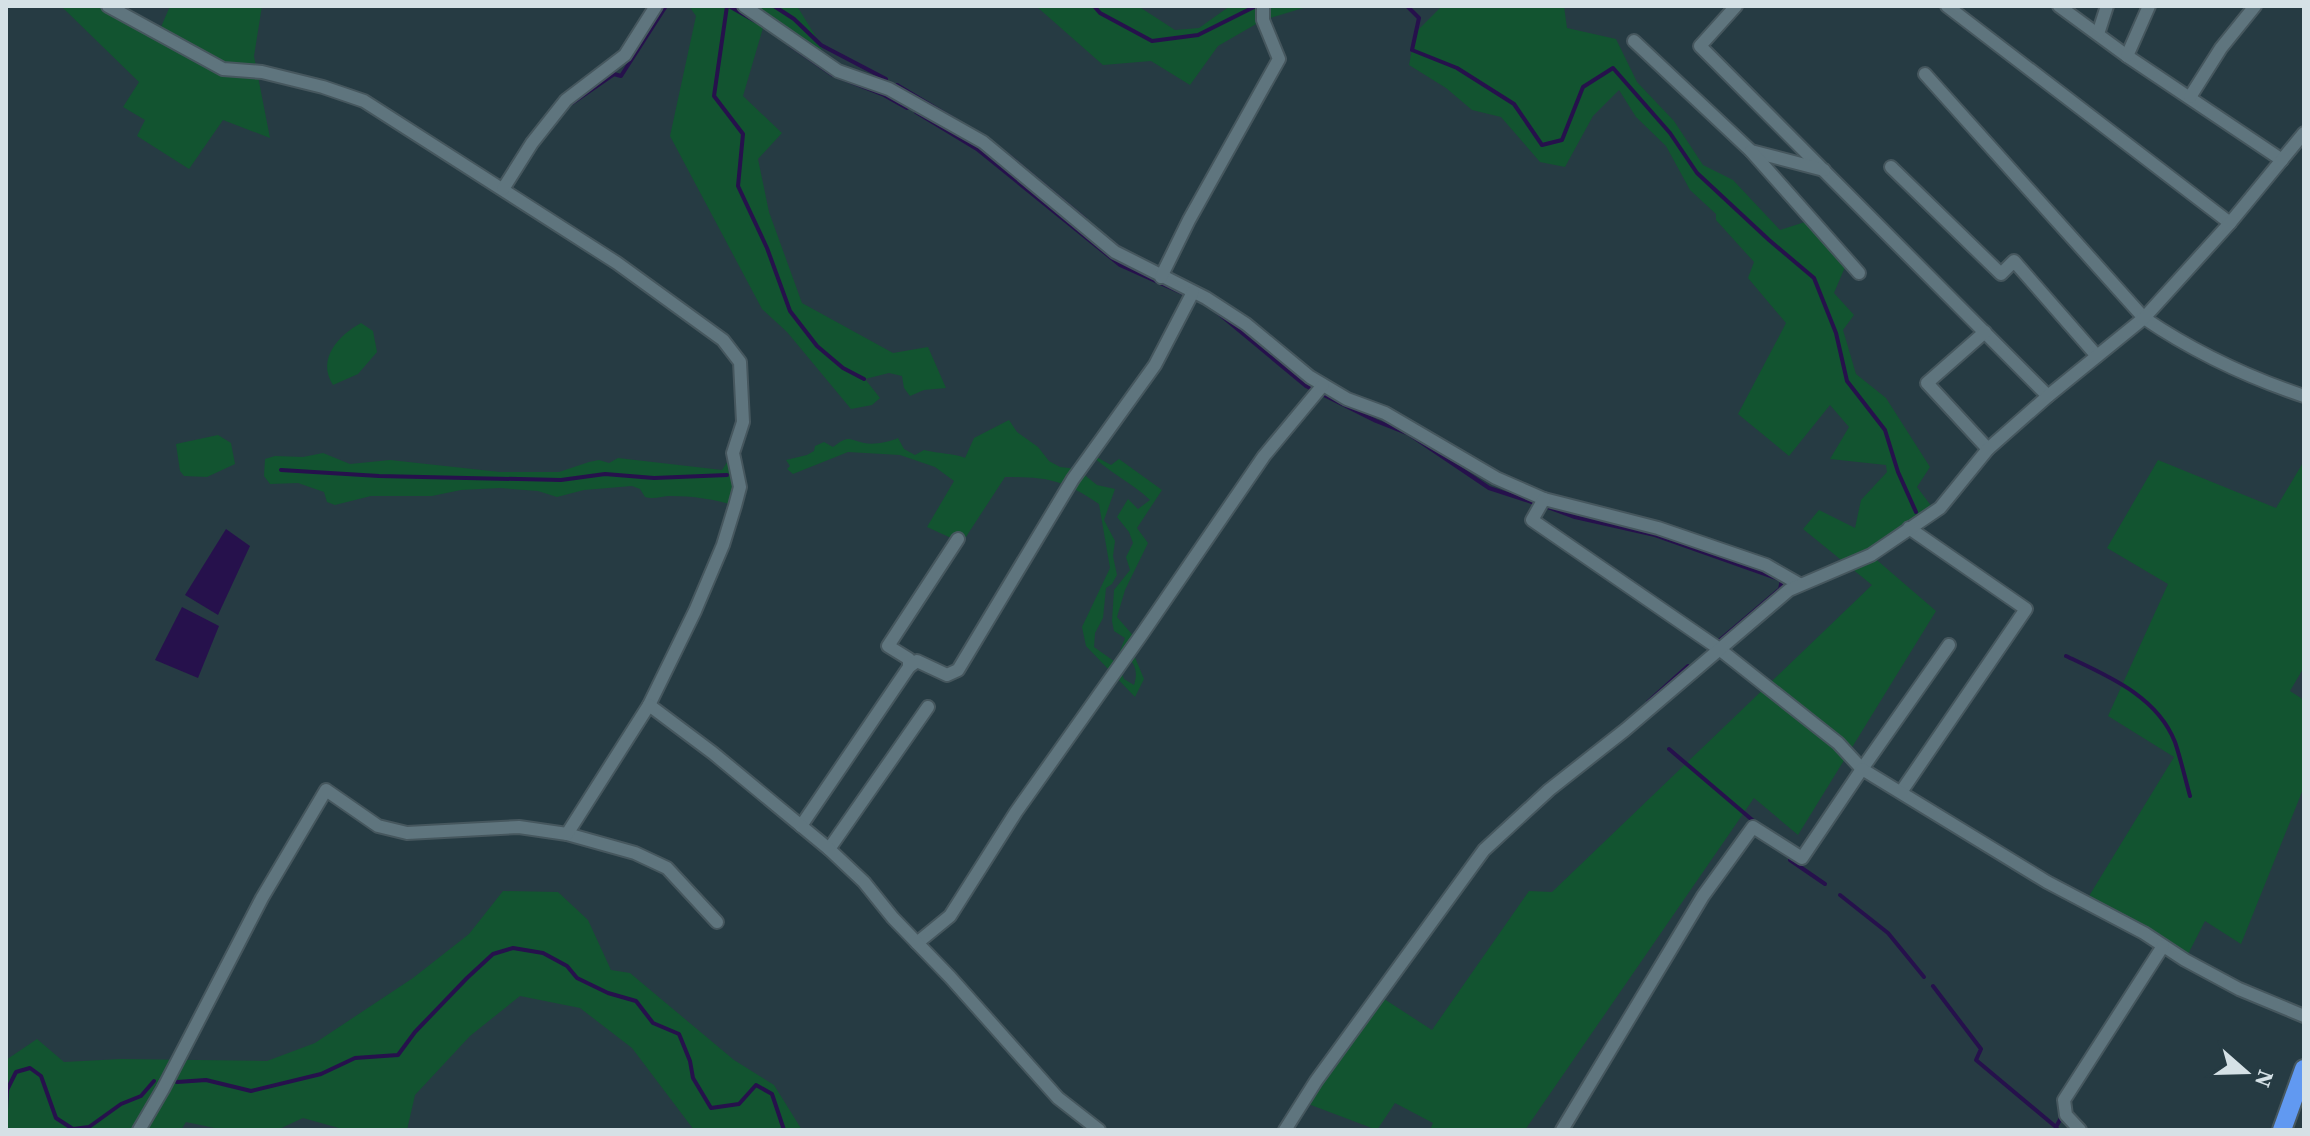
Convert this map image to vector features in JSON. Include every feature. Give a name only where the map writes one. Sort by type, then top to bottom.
[{"type":"highway","points":[[2282,1130],[2304,1069]]},
{"type":"street","points":[[108,6],[223,69],[262,72],[364,101],[617,263],[723,340],[740,362],[743,422],[733,453],[740,487],[723,545],[649,705],[567,834]]},
{"type":"street","points":[[503,189],[532,143],[566,100],[625,55],[656,6]]},
{"type":"street","points":[[744,6],[838,71],[889,89],[983,142],[1115,252],[1193,292],[1246,324],[1310,377],[1347,399],[1413,427],[1496,478],[1544,499],[1658,528],[1766,565],[1799,584]]},
{"type":"street","points":[[1161,277],[1189,220],[1279,59],[1263,20],[1263,6]]},
{"type":"street","points":[[1736,6],[1700,46],[2048,396]]},
{"type":"street","points":[[1947,6],[2230,223]]},
{"type":"street","points":[[2059,6],[2127,56],[2282,160]]},
{"type":"street","points":[[2098,34],[2107,6]]},
{"type":"street","points":[[2127,56],[2149,6]]},
{"type":"street","points":[[2190,97],[2221,48],[2255,6]]},
{"type":"street","points":[[1634,41],[1751,151],[1859,273]]},
{"type":"street","points":[[1925,74],[2144,318],[2183,345],[2268,384],[2304,396]]},
{"type":"street","points":[[1285,1130],[1324,1068],[1484,850],[1549,790],[1799,584],[1871,555],[1940,508],[1988,449],[2144,318],[2230,223],[2304,133]]},
{"type":"street","points":[[1751,151],[1827,171]]},
{"type":"street","points":[[1891,167],[2001,274],[2014,261],[2097,356]]},
{"type":"street","points":[[801,826],[909,667],[917,661],[947,675],[958,670],[1073,479],[1155,365],[1193,292]]},
{"type":"street","points":[[1985,332],[1927,383],[1988,449]]},
{"type":"street","points":[[917,943],[950,916],[1016,812],[1264,456],[1323,385]]},
{"type":"street","points":[[1544,499],[1532,520],[1718,648],[1838,743],[1862,769],[2047,882],[2239,989],[2304,1016]]},
{"type":"street","points":[[1901,792],[2026,609],[1909,528]]},
{"type":"street","points":[[909,667],[909,659],[888,646],[958,539]]},
{"type":"street","points":[[1562,1130],[1703,896],[1753,827],[1802,858],[1949,645]]},
{"type":"street","points":[[649,705],[713,753],[864,882],[1058,1098],[1099,1130]]},
{"type":"street","points":[[829,849],[928,707]]},
{"type":"street","points":[[139,1130],[249,921],[326,790],[378,826],[407,833],[519,827],[567,834],[635,853],[667,868],[717,922]]},
{"type":"street","points":[[2080,1130],[2066,1115],[2064,1100],[2163,946]]},
{"type":"green space","points":[[61,6],[108,6],[158,34],[170,6],[262,6],[254,56],[270,138],[223,120],[189,169],[137,136],[145,120],[123,107],[139,82]]},
{"type":"green space","points":[[689,6],[797,6],[821,45],[824,63],[765,21],[743,96],[782,133],[758,159],[769,212],[802,303],[893,353],[928,347],[946,388],[924,390],[910,396],[904,388],[902,376],[889,373],[865,379],[880,398],[872,405],[851,409],[787,332],[762,309],[670,136],[696,16]]},
{"type":"green space","points":[[1036,6],[1138,6],[1175,30],[1199,28],[1230,6],[1310,6],[1263,20],[1218,46],[1190,85],[1151,61],[1103,65]]},
{"type":"green space","points":[[1442,6],[1564,6],[1567,28],[1616,39],[1637,82],[1674,121],[1703,165],[1733,180],[1780,230],[1805,222],[1845,267],[1834,293],[1854,315],[1843,330],[1856,374],[1886,398],[1930,467],[1917,487],[1935,511],[1871,555],[1936,611],[1798,835],[1754,798],[1525,1130],[1430,1130],[1433,1123],[1395,1103],[1377,1130],[1303,1102],[1378,995],[1432,1030],[1529,891],[1552,892],[1872,585],[1803,529],[1819,510],[1855,528],[1861,500],[1887,472],[1886,465],[1830,459],[1849,427],[1830,405],[1789,456],[1738,414],[1786,323],[1748,278],[1754,262],[1716,220],[1716,214],[1690,190],[1666,146],[1636,117],[1619,90],[1593,116],[1565,167],[1540,162],[1501,117],[1472,110],[1446,88],[1409,65],[1415,33]]},
{"type":"green space","points":[[361,323],[373,331],[377,352],[358,374],[333,385],[327,366],[332,349],[345,334]]},
{"type":"green space","points":[[1009,420],[1017,432],[1038,447],[1049,461],[1060,467],[1077,469],[1097,485],[1115,489],[1104,520],[1115,541],[1113,556],[1117,575],[1106,588],[1103,618],[1095,633],[1094,647],[1118,664],[1124,679],[1134,685],[1134,666],[1120,651],[1125,638],[1114,631],[1112,621],[1114,590],[1130,570],[1126,557],[1133,543],[1117,517],[1128,499],[1138,509],[1150,500],[1089,453],[1111,465],[1119,459],[1162,490],[1137,528],[1148,543],[1125,590],[1117,617],[1137,640],[1134,655],[1144,679],[1135,697],[1086,646],[1082,627],[1110,568],[1099,504],[1055,482],[1005,477],[962,543],[927,527],[954,481],[935,467],[900,455],[848,452],[793,474],[787,469],[790,466],[786,460],[807,455],[824,442],[833,447],[848,439],[872,444],[898,438],[904,449],[915,455],[924,450],[965,458],[974,438]]},
{"type":"green space","points":[[218,435],[231,443],[235,464],[207,477],[184,476],[180,471],[176,444]]},
{"type":"green space","points":[[323,453],[350,464],[390,460],[500,472],[559,472],[589,462],[599,460],[609,463],[618,458],[722,470],[733,453],[735,506],[695,497],[649,498],[632,486],[584,490],[557,497],[538,491],[500,488],[461,490],[432,496],[371,496],[335,505],[327,502],[324,492],[298,483],[270,484],[264,476],[265,459]]},
{"type":"green space","points":[[2158,460],[2276,508],[2304,461],[2304,667],[2290,691],[2304,700],[2304,787],[2241,944],[2205,921],[2185,960],[2086,901],[2174,757],[2108,716],[2168,584],[2107,548]]},
{"type":"green space","points":[[503,891],[558,892],[588,920],[611,970],[630,973],[734,1060],[774,1085],[802,1130],[694,1130],[632,1048],[580,1008],[520,996],[470,1036],[415,1095],[407,1130],[346,1130],[303,1118],[277,1130],[224,1130],[186,1122],[181,1130],[6,1130],[6,1060],[37,1039],[64,1062],[121,1059],[267,1061],[315,1043],[413,978],[469,934]]},
{"type":"shaded area","points":[[226,529],[250,546],[218,615],[185,595]]},
{"type":"shaded area","points":[[182,607],[219,626],[198,678],[155,660]]},
{"type":"waterway","points":[[572,103],[614,74],[621,76],[666,6]]},
{"type":"waterway","points":[[727,6],[714,96],[743,134],[738,186],[767,248],[790,311],[817,346],[843,368],[864,379]]},
{"type":"waterway","points":[[729,6],[757,22]]},
{"type":"waterway","points":[[774,6],[794,19],[821,45],[886,79]]},
{"type":"waterway","points":[[1094,6],[1100,13],[1152,41],[1198,35],[1254,7]]},
{"type":"waterway","points":[[1407,6],[1419,18],[1412,50],[1457,68],[1514,104],[1542,145],[1562,140],[1583,87],[1613,68],[1670,133],[1697,173],[1814,278],[1836,333],[1847,381],[1885,430],[1898,472],[1916,512]]},
{"type":"waterway","points":[[790,45],[833,75],[884,95],[907,108]]},
{"type":"waterway","points":[[897,85],[962,124]]},
{"type":"waterway","points":[[916,112],[977,149],[1120,265],[1189,296]]},
{"type":"waterway","points":[[1009,156],[1085,219]]},
{"type":"waterway","points":[[1107,238],[1122,250]]},
{"type":"waterway","points":[[1217,312],[1306,386],[1409,434],[1489,488],[1535,503]]},
{"type":"waterway","points":[[281,470],[379,476],[561,480],[605,474],[654,478],[727,475]]},
{"type":"waterway","points":[[1545,506],[1575,517],[1655,535],[1782,580],[1780,589],[1720,640]]},
{"type":"waterway","points":[[2066,656],[2130,689],[2156,712],[2175,742],[2190,796]]},
{"type":"waterway","points":[[1648,702],[1688,666]]},
{"type":"waterway","points":[[1669,749],[1757,824]]},
{"type":"waterway","points":[[1790,860],[1825,884]]},
{"type":"waterway","points":[[1840,895],[1888,933],[1924,977]]},
{"type":"waterway","points":[[177,1082],[206,1080],[251,1091],[321,1074],[355,1058],[398,1055],[415,1032],[467,978],[493,954],[513,948],[543,953],[567,966],[577,978],[608,993],[636,1001],[653,1023],[679,1034],[693,1078],[711,1108],[739,1104],[756,1085],[772,1094],[784,1130]]},
{"type":"waterway","points":[[1933,986],[1981,1049],[1976,1060],[2056,1127]]},
{"type":"waterway","points":[[6,1110],[7,1090],[16,1072],[30,1068],[41,1076],[56,1118],[73,1129],[89,1127],[121,1104],[141,1096],[154,1081]]},
{"type":"waterway","points":[[2058,1130],[2056,1127],[2061,1118]]}]
